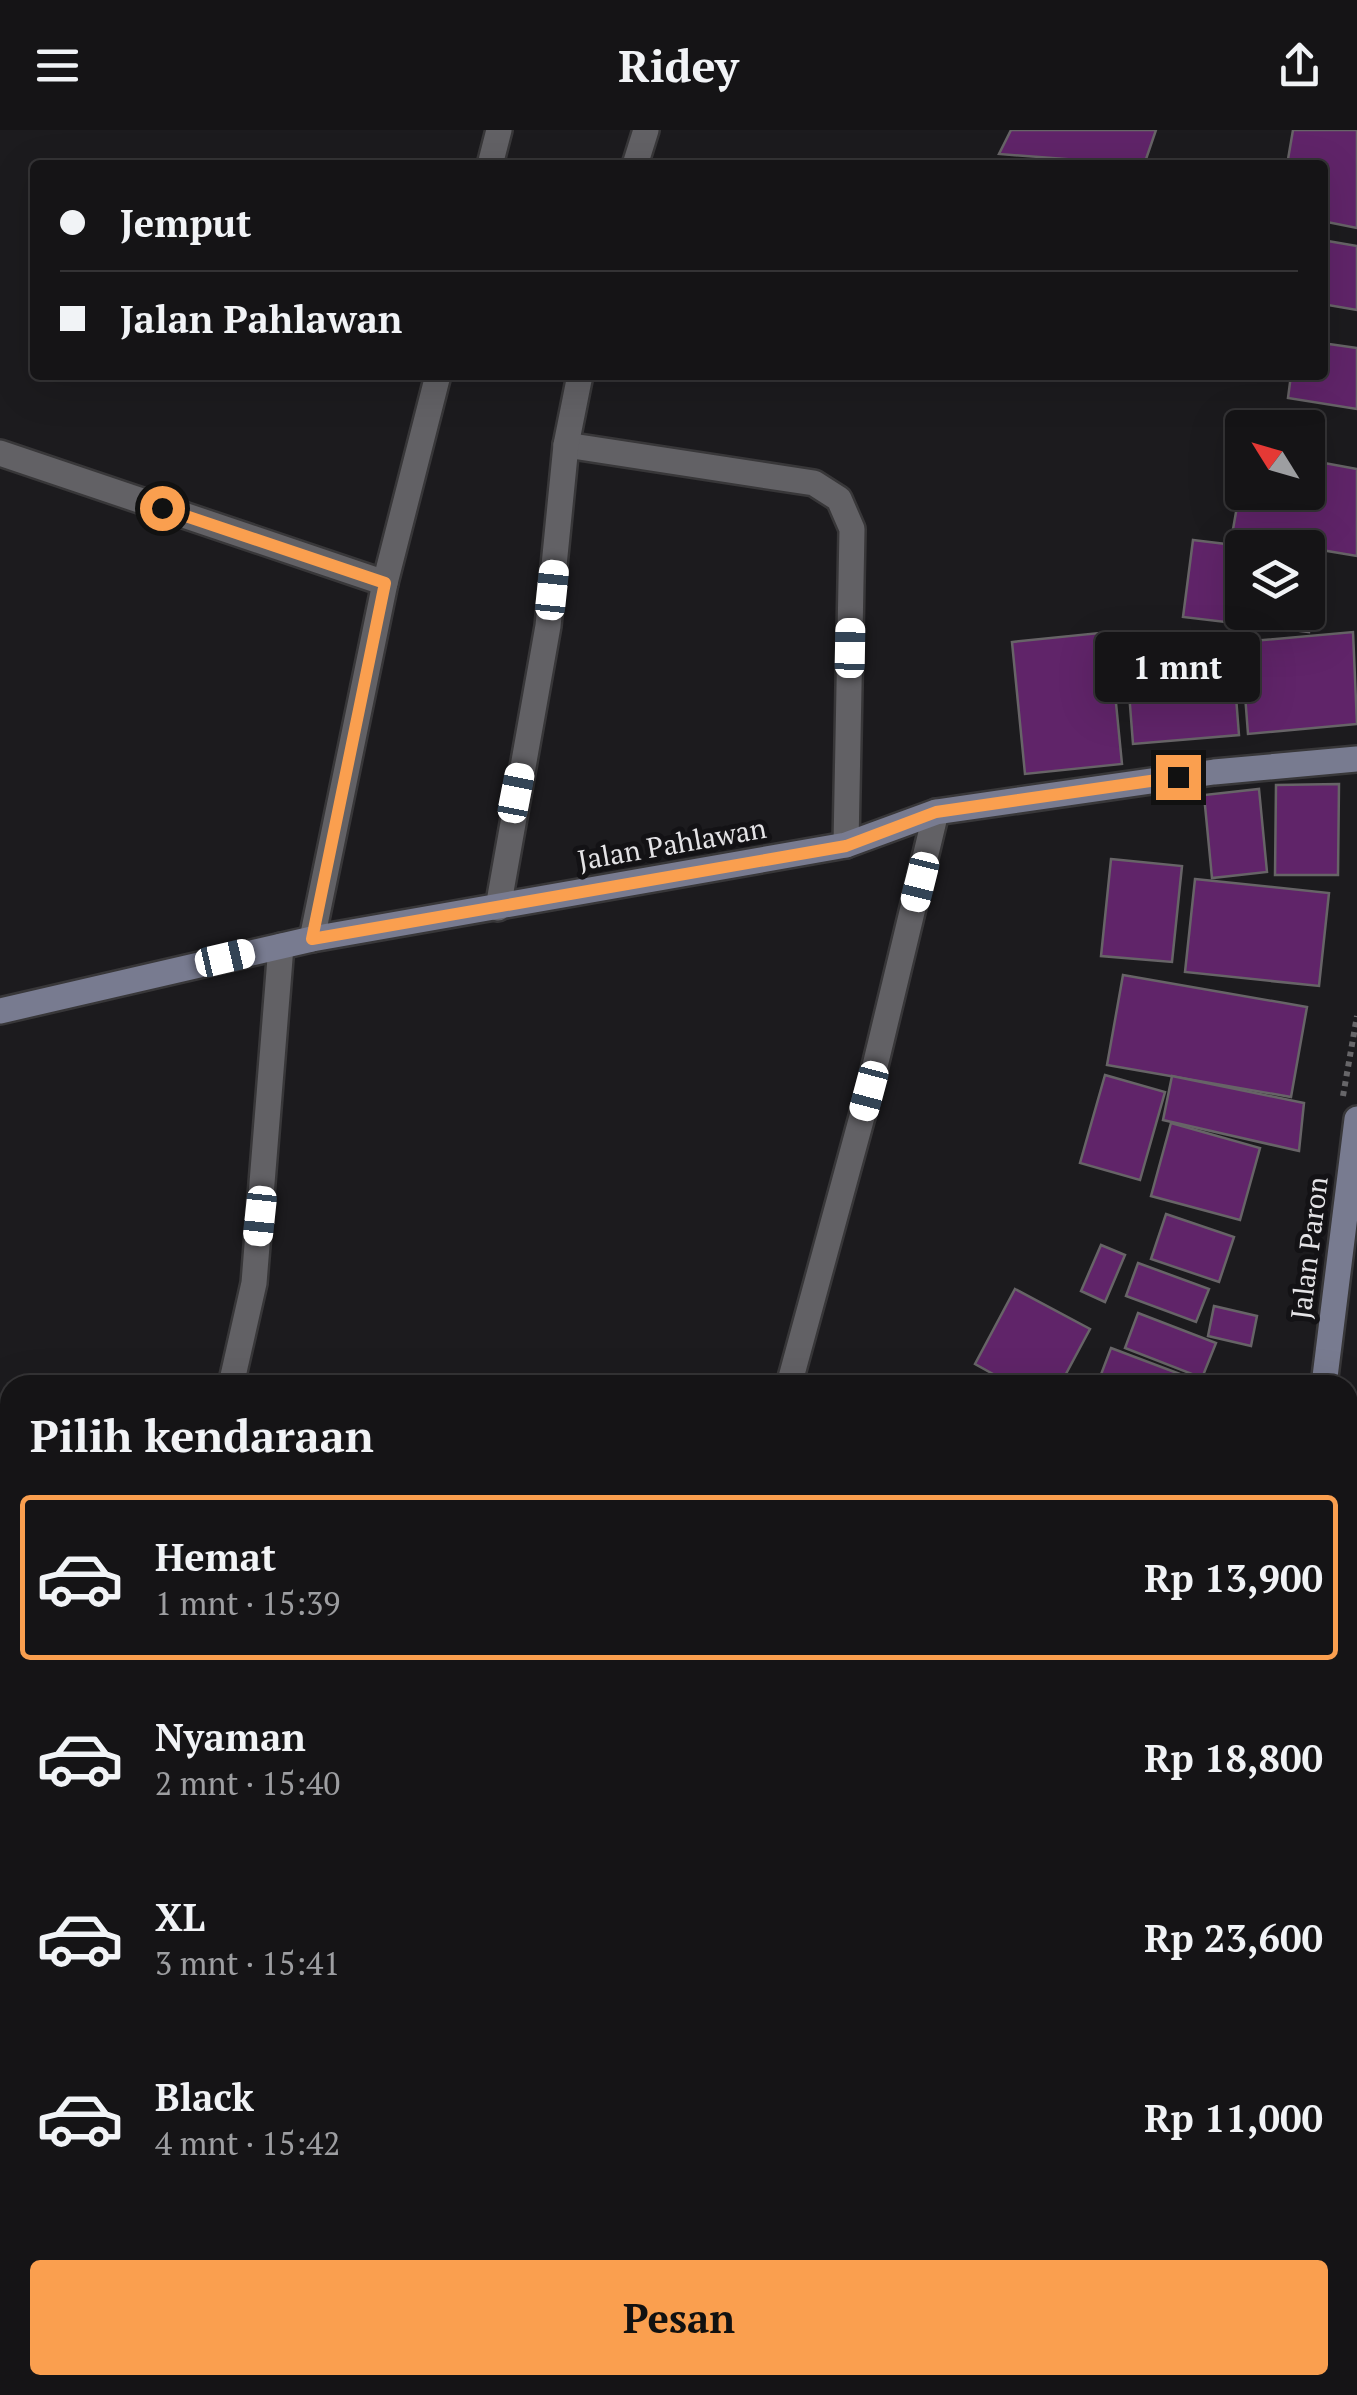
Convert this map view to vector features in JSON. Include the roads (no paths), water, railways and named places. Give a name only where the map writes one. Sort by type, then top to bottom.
[{"type":"street","points":[[491,160],[499,130]]},
{"type":"street","points":[[637,160],[646,130]]},
{"type":"street","points":[[312,939],[385,583],[437,380]]},
{"type":"street","points":[[498,908],[548,626],[566,446],[579,380]]},
{"type":"street","points":[[566,446],[814,482],[839,500],[852,529],[846,846]]},
{"type":"street","points":[[0,452],[385,583]]},
{"type":"street","name":"Jalan Pahlawan","points":[[0,1010],[312,939],[846,846],[936,812],[1214,772],[1357,759]]},
{"type":"street","points":[[792,1375],[869,1091],[936,812]]},
{"type":"street","points":[[233,1375],[254,1282],[280,946]]},
{"type":"street","name":"Jalan Paron","points":[[1325,1375],[1357,1119]]}]
